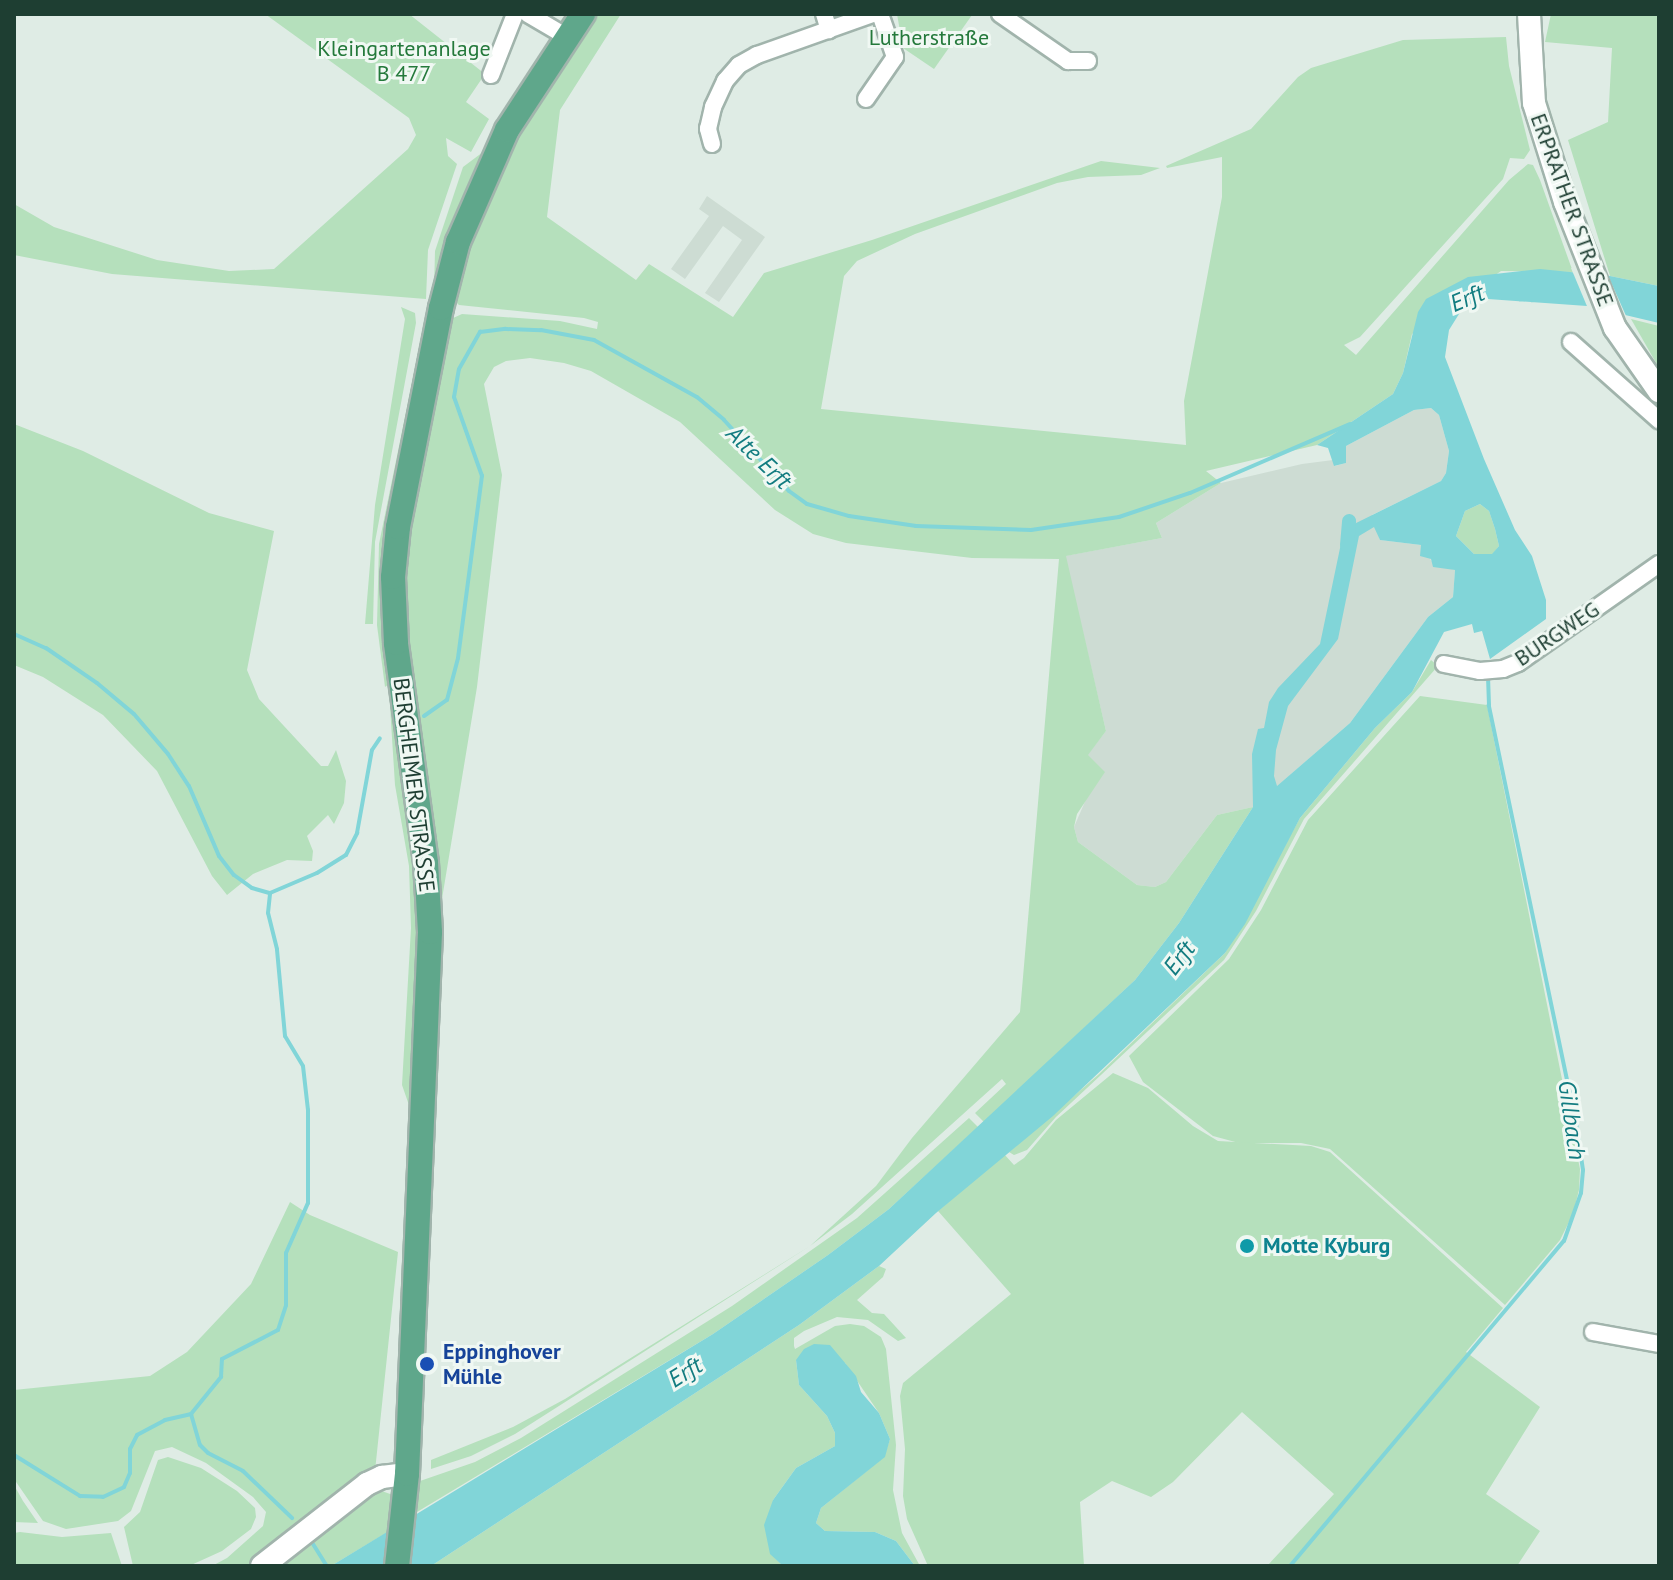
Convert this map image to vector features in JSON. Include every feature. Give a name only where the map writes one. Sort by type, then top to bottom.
[{"type":"main road","name":"BERGHEIMER STRASSE","points":[[397,1566],[407,1474],[430,932],[426,863],[396,643],[395,550],[437,329],[458,242],[507,130],[583,14]]},
{"type":"main road","name":"ERPRATHER STRASSE","points":[[1529,14],[1537,117],[1586,260],[1615,328],[1659,391]]},
{"type":"main road","points":[[262,1566],[367,1484],[382,1477],[407,1474]]},
{"type":"street","points":[[491,75],[515,14]]},
{"type":"street","points":[[528,14],[567,37]]},
{"type":"street","points":[[712,144],[708,122],[719,92],[732,71],[757,55],[827,22],[873,14]]},
{"type":"street","points":[[866,99],[895,57],[880,14]]},
{"type":"street","points":[[1000,14],[1068,61],[1088,61]]},
{"type":"street","points":[[1571,342],[1659,420]]},
{"type":"street","name":"BURGWEG","points":[[1444,664],[1480,671],[1503,669],[1518,663],[1659,564]]},
{"type":"street","points":[[1593,1332],[1659,1344]]},
{"type":"shaded area","points":[[707,196],[765,237],[719,302],[705,293],[742,240],[723,226],[685,279],[671,269],[709,216],[699,209]]},
{"type":"shaded area","points":[[1431,408],[1439,415],[1449,451],[1446,473],[1441,481],[1372,515],[1380,540],[1421,545],[1433,563],[1455,570],[1453,597],[1428,617],[1350,723],[1253,807],[1217,815],[1166,882],[1155,887],[1137,885],[1078,842],[1074,827],[1087,797],[1087,755],[1106,731],[1065,556],[1162,538],[1156,523],[1221,483],[1302,464],[1333,460],[1335,466],[1346,463],[1346,446],[1414,410]]},
{"type":"green space","name":"Kleingartenanlage B 477","points":[[265,14],[409,14],[485,74],[466,102],[489,119],[471,152],[446,138],[448,156],[457,164],[428,250],[426,299],[112,274],[14,255],[14,204],[54,227],[157,260],[229,271],[274,269],[408,149],[416,135],[409,118]]},
{"type":"green space","points":[[592,14],[621,14],[560,110],[547,217],[636,280],[649,264],[733,317],[764,273],[872,240],[1101,161],[1160,168],[1141,175],[1088,177],[1057,183],[915,234],[857,261],[844,276],[821,409],[1186,445],[1184,401],[1222,197],[1222,157],[1166,166],[1251,129],[1298,77],[1311,68],[1403,40],[1506,37],[1509,66],[1530,150],[1524,159],[1510,158],[1503,179],[1360,337],[1344,345],[1356,355],[1509,180],[1528,164],[1533,165],[1540,180],[1573,272],[1501,271],[1412,334],[1403,373],[1393,394],[1317,445],[1206,471],[1221,483],[1156,523],[1162,538],[1066,556],[1106,731],[1088,755],[1105,772],[1077,814],[1074,827],[1078,842],[1137,885],[1155,887],[1166,882],[1217,815],[1253,807],[1179,923],[1135,980],[984,1122],[975,1113],[1006,1084],[1002,1079],[852,1214],[810,1246],[876,1186],[912,1138],[1020,1012],[1059,559],[972,558],[846,543],[813,534],[775,510],[680,422],[591,371],[530,358],[506,361],[494,367],[484,384],[502,475],[477,687],[440,911],[401,605],[412,489],[446,328],[451,319],[462,314],[560,321],[597,329],[598,322],[584,318],[459,305],[454,300],[478,217],[501,160]]},
{"type":"green space","name":"Lutherstraße","points":[[897,14],[972,15],[934,69],[903,48]]},
{"type":"green space","points":[[1551,14],[1659,14],[1659,286],[1610,276],[1568,140],[1608,122],[1612,48],[1545,42]]},
{"type":"green space","points":[[549,43],[550,48],[434,290],[435,251],[463,167],[483,152],[517,91]]},
{"type":"green space","points":[[401,307],[415,313],[416,323],[375,542],[373,624],[365,624],[375,505],[405,319]]},
{"type":"green space","points":[[425,319],[430,323],[389,684],[385,687],[377,625],[379,544]]},
{"type":"green space","points":[[1631,319],[1659,326],[1659,368]]},
{"type":"green space","points":[[14,424],[83,451],[209,513],[274,531],[247,670],[259,699],[321,766],[328,766],[336,750],[346,781],[344,803],[334,824],[328,815],[307,836],[313,851],[312,861],[287,860],[253,874],[227,895],[212,876],[157,771],[103,715],[43,677],[14,665]]},
{"type":"green space","points":[[1480,504],[1489,511],[1499,546],[1492,555],[1474,554],[1456,536],[1465,511]]},
{"type":"green space","points":[[1431,660],[1438,666],[1304,819],[1256,911],[1224,960],[1056,1117],[1027,1150],[1014,1155],[1009,1152],[1098,1075],[1225,953],[1300,818],[1375,728],[1412,692]]},
{"type":"green space","points":[[1420,696],[1487,705],[1580,1169],[1573,1214],[1560,1240],[1505,1305],[1330,1149],[1301,1143],[1239,1143],[1213,1136],[1143,1082],[1129,1056],[1229,959],[1261,910],[1308,820]]},
{"type":"green space","points":[[395,705],[423,897],[405,1240],[410,1108],[402,1085],[411,928],[409,866],[395,785],[390,706]]},
{"type":"green space","points":[[1113,1073],[1148,1088],[1193,1126],[1218,1141],[1311,1146],[1330,1152],[1503,1308],[1466,1352],[1540,1407],[1486,1494],[1540,1531],[1517,1566],[1267,1566],[1334,1494],[1242,1412],[1173,1482],[1151,1497],[1112,1481],[1080,1502],[1084,1566],[928,1566],[907,1519],[903,1496],[905,1449],[900,1396],[903,1383],[1011,1294],[938,1211],[1004,1154],[1014,1165],[1024,1158],[1056,1120]]},
{"type":"green space","points":[[969,1118],[978,1127],[889,1209],[828,1255],[713,1334],[417,1512],[420,1481],[475,1462],[521,1438],[732,1306],[857,1218]]},
{"type":"green space","points":[[290,1202],[310,1215],[398,1252],[375,1471],[252,1566],[212,1566],[227,1558],[263,1526],[266,1512],[253,1497],[206,1463],[172,1447],[155,1451],[131,1511],[118,1521],[66,1529],[43,1521],[14,1479],[14,1390],[150,1376],[187,1352],[251,1284]]},
{"type":"green space","points":[[810,1246],[515,1434],[471,1456],[431,1469],[431,1460],[513,1427],[565,1399]]},
{"type":"green space","points":[[879,1266],[886,1269],[883,1277],[857,1300],[872,1313],[884,1314],[906,1338],[898,1341],[868,1320],[837,1317],[804,1331],[794,1338],[794,1346],[795,1349],[835,1326],[850,1324],[864,1326],[881,1337],[886,1349],[896,1445],[893,1490],[902,1533],[920,1566],[915,1566],[896,1541],[875,1532],[825,1531],[816,1523],[821,1508],[884,1457],[890,1439],[879,1413],[845,1363],[796,1360],[799,1385],[827,1416],[835,1433],[835,1446],[796,1468],[773,1500],[770,1553],[783,1566],[431,1566],[799,1325]]},
{"type":"green space","points":[[168,1457],[201,1468],[237,1491],[255,1508],[256,1517],[251,1529],[222,1551],[189,1566],[133,1566],[124,1527],[140,1512],[158,1460]]},
{"type":"green space","points":[[14,1485],[23,1501],[38,1523],[14,1522]]},
{"type":"green space","points":[[376,1489],[393,1495],[391,1530],[331,1566],[270,1566]]},
{"type":"green space","points":[[14,1533],[62,1537],[111,1533],[122,1566],[14,1566]]},
{"type":"water","name":"Erft","points":[[1540,269],[1610,276],[1659,286],[1659,323],[1587,306],[1488,299],[1464,306],[1449,330],[1445,357],[1515,530],[1532,556],[1546,600],[1546,619],[1490,659],[1482,631],[1474,633],[1472,624],[1444,632],[1412,692],[1375,728],[1300,818],[1245,924],[1225,953],[1053,1116],[936,1213],[879,1266],[799,1325],[431,1566],[331,1566],[713,1334],[828,1255],[889,1209],[1135,980],[1179,923],[1253,807],[1252,754],[1258,729],[1264,728],[1269,702],[1278,688],[1320,644],[1344,529],[1441,481],[1446,473],[1449,451],[1439,415],[1431,408],[1414,410],[1346,446],[1346,463],[1334,466],[1328,448],[1317,445],[1393,394],[1403,373],[1418,312],[1426,299],[1468,277]],"holes":[[[1480,504],[1489,511],[1495,529],[1499,546],[1492,554],[1474,554],[1456,536],[1465,511]],[[1374,527],[1380,540],[1421,545],[1420,556],[1431,559],[1433,567],[1455,570],[1453,597],[1428,617],[1350,723],[1277,786],[1274,776],[1276,750],[1288,706],[1338,639],[1359,536]]]},
{"type":"water","points":[[814,1344],[830,1345],[856,1376],[861,1392],[879,1413],[890,1439],[885,1457],[821,1508],[816,1523],[825,1531],[875,1532],[896,1541],[915,1566],[783,1566],[770,1554],[764,1525],[773,1500],[796,1468],[835,1446],[835,1433],[827,1416],[799,1385],[796,1360],[804,1349]]},
{"type":"pier","points":[[1571,268],[1606,271],[1627,318],[1589,311]]},
{"type":"waterway","name":"Alte Erft","points":[[424,716],[447,700],[458,658],[482,476],[454,397],[459,369],[480,332],[541,330],[594,340],[697,397],[724,420],[789,491],[807,504],[849,516],[916,526],[1031,530],[1119,517],[1190,493],[1350,424]]},
{"type":"waterway","points":[[1347,545],[1349,521]]},
{"type":"waterway","points":[[14,634],[46,648],[97,683],[134,714],[168,754],[189,786],[219,856],[234,875],[252,888],[270,893]]},
{"type":"waterway","name":"Gillbach","points":[[1290,1566],[1564,1241],[1581,1193],[1583,1170],[1576,1123],[1489,705],[1488,673]]},
{"type":"waterway","name":"Alte Erft","points":[[270,893],[317,873],[346,855],[357,833],[372,750],[380,738]]},
{"type":"waterway","points":[[14,1455],[80,1496],[103,1497],[124,1487],[130,1473],[130,1449],[137,1435],[165,1420],[191,1414],[221,1377],[222,1359],[278,1330],[286,1305],[286,1253],[308,1203],[308,1110],[303,1066],[285,1036],[277,949],[268,913],[270,893]]},
{"type":"waterway","points":[[191,1414],[200,1445],[208,1453],[243,1471],[292,1518]]},
{"type":"waterway","points":[[313,1544],[327,1566]]},
{"type":"place","name":"Motte Kyburg","points":[[1247,1246]]},
{"type":"place","name":"Eppinghover Mühle","points":[[427,1364]]}]
